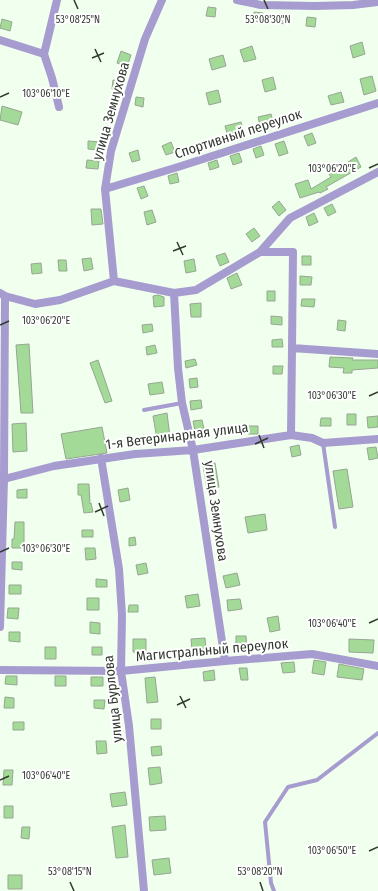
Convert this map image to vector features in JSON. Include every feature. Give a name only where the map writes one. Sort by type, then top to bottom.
[{"type":"street","points":[[56,0],[44,54],[59,107]]},
{"type":"street","name":"улица Земнухова","points":[[114,281],[105,189],[110,151],[145,39],[162,0]]},
{"type":"street","points":[[237,0],[261,6],[353,5],[378,2]]},
{"type":"street","points":[[0,40],[44,54]]},
{"type":"street","name":"Спортивный переулок","points":[[105,189],[378,103]]},
{"type":"street","points":[[0,627],[1,519],[4,479],[2,295],[35,304],[60,300],[114,281],[174,293],[196,290],[260,252],[290,218],[378,172]]},
{"type":"street","points":[[260,252],[293,252],[291,435]]},
{"type":"street","name":"улица Земнухова","points":[[174,293],[178,368],[182,403],[194,450],[225,661]]},
{"type":"street","points":[[292,348],[378,354]]},
{"type":"street","name":"1-я Ветеринарная улица","points":[[4,479],[54,466],[101,458],[194,450],[291,435],[312,438],[322,443],[378,439]]},
{"type":"street","name":"улица Бурлова","points":[[101,458],[119,569],[122,615],[121,671],[129,726],[144,891]]},
{"type":"street","name":"Магистральный переулок","points":[[0,670],[121,671],[312,654],[378,666]]},
{"type":"lane","points":[[144,410],[182,403]]},
{"type":"lane","points":[[322,443],[335,527]]},
{"type":"lane","points":[[274,891],[271,883],[265,822],[288,787],[317,780],[378,733]]},
{"type":"building","points":[[208,7],[216,8],[215,17],[206,16]]},
{"type":"building","points":[[254,12],[263,13],[262,22],[253,21]]},
{"type":"building","points":[[279,14],[287,15],[286,24],[278,23]]},
{"type":"building","points":[[307,17],[316,18],[315,27],[306,26]]},
{"type":"building","points":[[2,19],[12,22],[10,31],[0,28]]},
{"type":"building","points":[[362,42],[365,54],[353,58],[350,46]]},
{"type":"building","points":[[252,46],[256,59],[244,62],[240,50]]},
{"type":"building","points":[[121,51],[131,55],[127,67],[117,63]]},
{"type":"building","points":[[223,55],[226,66],[212,70],[209,59]]},
{"type":"building","points":[[372,76],[376,91],[364,95],[360,79]]},
{"type":"building","points":[[273,77],[276,89],[265,92],[262,80]]},
{"type":"building","points":[[113,80],[121,81],[120,90],[112,89]]},
{"type":"building","points":[[218,90],[221,102],[209,105],[206,93]]},
{"type":"building","points":[[341,92],[344,102],[331,105],[328,96]]},
{"type":"building","points":[[136,97],[144,98],[143,107],[135,105]]},
{"type":"building","points":[[2,106],[22,112],[18,125],[0,120]]},
{"type":"building","points":[[271,114],[274,126],[261,129],[258,117]]},
{"type":"building","points":[[241,122],[244,133],[228,137],[225,126]]},
{"type":"building","points":[[312,133],[316,143],[308,146],[304,136]]},
{"type":"building","points":[[88,141],[101,142],[100,150],[88,149]]},
{"type":"building","points":[[284,141],[288,153],[279,156],[275,144]]},
{"type":"building","points":[[171,142],[175,152],[166,155],[162,146]]},
{"type":"building","points":[[261,146],[264,155],[256,158],[253,149]]},
{"type":"building","points":[[138,150],[140,160],[132,162],[129,153]]},
{"type":"building","points":[[239,153],[242,162],[233,165],[230,156]]},
{"type":"building","points":[[356,157],[361,167],[326,187],[328,189],[320,193],[319,192],[300,198],[295,184],[308,180],[311,189],[331,177],[329,174]]},
{"type":"building","points":[[87,160],[99,161],[98,169],[86,168]]},
{"type":"building","points":[[217,160],[219,167],[210,170],[208,163]]},
{"type":"building","points":[[177,173],[179,182],[170,184],[168,176]]},
{"type":"building","points":[[144,186],[148,196],[141,199],[137,188]]},
{"type":"building","points":[[279,201],[286,210],[279,216],[272,207]]},
{"type":"building","points":[[332,204],[336,212],[328,216],[324,208]]},
{"type":"building","points":[[91,209],[101,209],[103,224],[92,225]]},
{"type":"building","points":[[152,210],[156,222],[147,225],[144,212]]},
{"type":"building","points":[[314,213],[318,222],[309,226],[306,217]]},
{"type":"building","points":[[254,228],[260,236],[252,242],[246,234]]},
{"type":"building","points":[[225,253],[229,262],[220,266],[216,256]]},
{"type":"building","points":[[302,256],[311,256],[311,265],[302,265]]},
{"type":"building","points":[[91,258],[93,269],[84,271],[82,259]]},
{"type":"building","points":[[194,259],[196,271],[186,273],[184,261]]},
{"type":"building","points":[[58,260],[66,260],[67,271],[59,271]]},
{"type":"building","points":[[41,263],[42,273],[32,274],[31,264]]},
{"type":"building","points":[[237,273],[242,285],[231,289],[227,278]]},
{"type":"building","points":[[300,276],[312,277],[311,285],[300,285]]},
{"type":"building","points":[[267,291],[275,291],[275,301],[267,301]]},
{"type":"building","points":[[158,295],[164,297],[164,306],[154,307],[153,296]]},
{"type":"building","points":[[302,299],[315,299],[314,307],[301,306]]},
{"type":"building","points":[[201,303],[201,317],[191,317],[190,304]]},
{"type":"building","points":[[271,316],[282,317],[282,325],[271,324]]},
{"type":"building","points":[[338,320],[346,321],[345,331],[337,330]]},
{"type":"building","points":[[152,324],[153,331],[143,333],[142,325]]},
{"type":"building","points":[[282,339],[283,347],[272,347],[272,340]]},
{"type":"building","points":[[29,344],[33,413],[21,413],[16,345]]},
{"type":"building","points":[[155,345],[157,353],[147,355],[146,347]]},
{"type":"building","points":[[330,357],[353,358],[352,360],[378,360],[378,368],[352,370],[352,373],[343,373],[344,368],[329,367]]},
{"type":"building","points":[[195,359],[197,365],[186,368],[185,361]]},
{"type":"building","points":[[98,360],[112,401],[105,403],[90,363]]},
{"type":"building","points":[[273,366],[283,366],[282,374],[273,374]]},
{"type":"building","points":[[197,378],[198,387],[190,388],[189,379]]},
{"type":"building","points":[[162,382],[164,393],[150,395],[148,384]]},
{"type":"building","points":[[201,400],[202,408],[191,410],[190,401]]},
{"type":"building","points":[[167,413],[170,437],[157,439],[153,416]]},
{"type":"building","points":[[347,414],[356,414],[356,425],[347,425]]},
{"type":"building","points":[[378,416],[378,427],[368,428],[367,417]]},
{"type":"building","points":[[321,418],[331,418],[331,426],[320,426]]},
{"type":"building","points":[[202,420],[204,429],[195,431],[193,421]]},
{"type":"building","points":[[26,423],[27,451],[13,452],[12,424]]},
{"type":"building","points":[[247,426],[258,426],[258,434],[248,434]]},
{"type":"building","points":[[102,427],[107,453],[66,459],[61,434]]},
{"type":"building","points":[[299,445],[301,455],[292,457],[290,447]]},
{"type":"building","points":[[376,447],[378,458],[369,460],[367,448]]},
{"type":"building","points":[[215,463],[219,487],[207,489],[203,465]]},
{"type":"building","points":[[347,469],[353,507],[339,509],[333,471]]},
{"type":"building","points":[[78,484],[89,484],[90,504],[91,503],[93,512],[84,513],[81,495],[78,495]]},
{"type":"building","points":[[128,488],[130,500],[120,502],[118,490]]},
{"type":"building","points":[[27,489],[27,498],[17,498],[17,490]]},
{"type":"building","points":[[265,514],[267,530],[248,533],[245,517]]},
{"type":"building","points":[[15,522],[24,522],[24,548],[12,548]]},
{"type":"building","points":[[82,530],[93,530],[93,537],[82,537]]},
{"type":"building","points":[[135,537],[136,545],[129,546],[129,538]]},
{"type":"building","points":[[85,548],[95,548],[96,559],[86,560]]},
{"type":"building","points":[[12,562],[22,562],[22,570],[12,569]]},
{"type":"building","points":[[146,563],[148,573],[138,575],[136,565]]},
{"type":"building","points":[[237,573],[240,585],[226,588],[223,576]]},
{"type":"building","points":[[96,579],[107,580],[107,587],[96,587]]},
{"type":"building","points":[[9,585],[21,585],[21,594],[9,594]]},
{"type":"building","points":[[198,594],[200,606],[187,608],[185,596]]},
{"type":"building","points":[[87,598],[99,598],[99,610],[87,610]]},
{"type":"building","points":[[240,599],[242,609],[228,611],[227,600]]},
{"type":"building","points":[[129,605],[138,605],[138,612],[128,612]]},
{"type":"building","points":[[8,608],[19,608],[18,619],[7,618]]},
{"type":"building","points":[[278,616],[280,630],[270,632],[267,618]]},
{"type":"building","points":[[90,622],[100,623],[100,634],[90,633]]},
{"type":"building","points":[[9,632],[20,632],[20,642],[9,641]]},
{"type":"building","points":[[236,636],[246,636],[247,649],[236,649]]},
{"type":"building","points":[[205,638],[206,648],[192,650],[191,639]]},
{"type":"building","points":[[133,639],[146,639],[146,652],[133,652]]},
{"type":"building","points":[[349,639],[374,640],[373,653],[349,652]]},
{"type":"building","points":[[45,647],[56,647],[56,659],[45,659]]},
{"type":"building","points":[[92,647],[102,647],[102,655],[92,655]]},
{"type":"building","points":[[314,660],[326,662],[324,675],[312,673]]},
{"type":"building","points":[[294,662],[295,672],[283,673],[281,663]]},
{"type":"building","points":[[339,664],[364,669],[362,680],[337,677]]},
{"type":"building","points":[[239,668],[247,668],[248,680],[241,680]]},
{"type":"building","points":[[214,670],[215,680],[204,681],[203,672]]},
{"type":"building","points":[[6,676],[17,676],[17,685],[5,684]]},
{"type":"building","points":[[55,676],[66,676],[66,686],[55,686]]},
{"type":"building","points":[[91,677],[103,677],[103,686],[91,686]]},
{"type":"building","points":[[155,677],[158,702],[147,703],[145,678]]},
{"type":"building","points":[[5,697],[14,698],[14,708],[4,708]]},
{"type":"building","points":[[94,700],[105,700],[104,709],[94,708]]},
{"type":"building","points":[[151,719],[161,719],[161,729],[151,729]]},
{"type":"building","points":[[13,722],[24,722],[24,730],[13,730]]},
{"type":"building","points":[[96,741],[106,741],[107,753],[97,754]]},
{"type":"building","points":[[161,746],[162,755],[152,756],[151,747]]},
{"type":"building","points":[[160,767],[162,783],[150,785],[148,768]]},
{"type":"building","points":[[4,770],[13,770],[12,785],[3,785]]},
{"type":"building","points":[[125,792],[127,805],[112,807],[110,794]]},
{"type":"building","points":[[4,806],[13,806],[13,818],[4,818]]},
{"type":"building","points":[[165,816],[166,830],[150,831],[149,817]]},
{"type":"building","points":[[125,825],[128,857],[116,858],[112,827]]},
{"type":"building","points":[[22,827],[30,827],[29,839],[21,838]]},
{"type":"building","points":[[169,858],[171,873],[154,875],[152,860]]},
{"type":"building","points":[[8,875],[22,875],[22,889],[8,889]]}]
